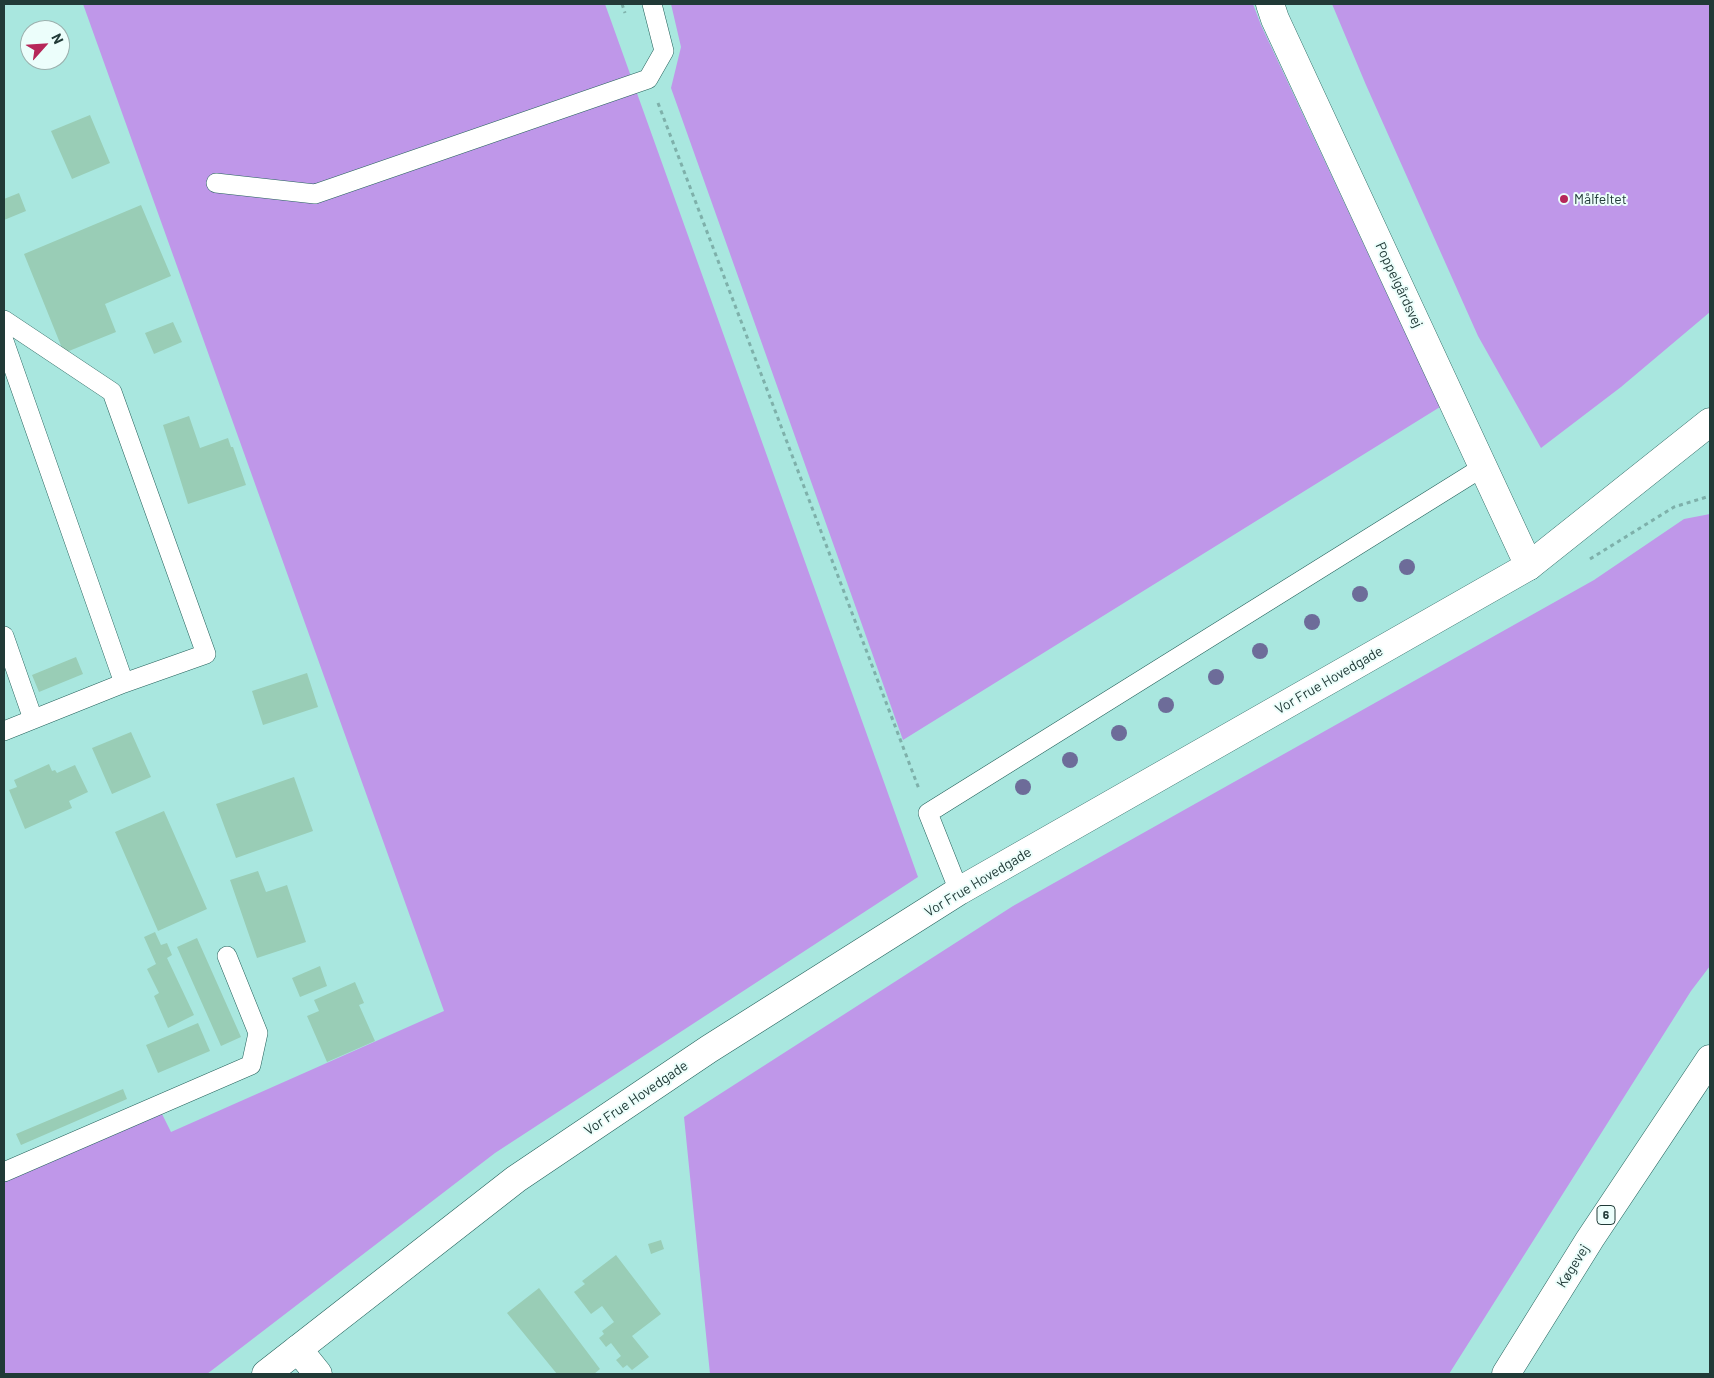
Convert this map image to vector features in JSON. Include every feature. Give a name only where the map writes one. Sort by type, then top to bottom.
[{"type":"street","name":"Poppelgårdsvej","points":[[1270,4],[1528,566]]},
{"type":"street","name":"Vor Frue Hovedgade","points":[[266,1374],[516,1179],[708,1049],[959,891],[1528,566],[1710,422]]},
{"type":"street","name":"Køgevej","points":[[1506,1374],[1590,1238],[1710,1059]]},
{"type":"street","points":[[298,1349],[318,1374]]},
{"type":"lane","points":[[216,183],[315,194],[648,79],[664,51],[652,4]]},
{"type":"lane","points":[[4,320],[112,392],[206,654],[124,683],[4,731]]},
{"type":"lane","points":[[4,341],[124,683]]},
{"type":"lane","points":[[959,891],[928,813],[1483,467]]},
{"type":"lane","points":[[4,636],[33,719]]},
{"type":"lane","points":[[4,1172],[251,1065],[258,1032],[226,956]]},
{"type":"path","points":[[622,4],[626,13]]},
{"type":"path","points":[[648,79],[928,813]]},
{"type":"path","points":[[1582,564],[1674,507],[1710,496]]},
{"type":"shaded area","points":[[83,4],[605,4],[918,877],[495,1153],[207,1374],[4,1374],[4,1177],[160,1110],[171,1132],[444,1011]]},
{"type":"shaded area","points":[[671,4],[1253,4],[1261,25],[1440,407],[903,740],[671,88],[681,47]]},
{"type":"shaded area","name":"Målfeltet","points":[[1332,4],[1710,4],[1710,312],[1621,387],[1541,448],[1478,336]]},
{"type":"shaded area","points":[[1710,514],[1710,966],[1691,991],[1449,1374],[710,1374],[684,1117],[1013,906],[1594,580],[1684,519]]},
{"type":"building","points":[[90,115],[110,163],[72,179],[51,131]]},
{"type":"building","points":[[19,193],[26,211],[4,220],[4,199]]},
{"type":"building","points":[[141,205],[171,276],[105,304],[116,332],[64,353],[24,254]]},
{"type":"building","points":[[173,322],[182,342],[154,354],[145,333]]},
{"type":"building","points":[[189,416],[200,448],[228,438],[246,485],[188,504],[163,425]]},
{"type":"building","points":[[76,657],[83,674],[39,692],[32,675]]},
{"type":"building","points":[[307,673],[318,707],[263,725],[252,691]]},
{"type":"building","points":[[131,732],[151,777],[112,794],[92,748]]},
{"type":"building","points":[[49,764],[52,771],[55,770],[57,773],[75,765],[88,792],[69,801],[72,808],[25,829],[9,790],[17,787],[14,780]]},
{"type":"building","points":[[294,777],[313,831],[236,858],[216,804]]},
{"type":"building","points":[[164,811],[207,909],[158,931],[115,832]]},
{"type":"building","points":[[258,871],[266,892],[287,885],[306,942],[257,958],[230,880]]},
{"type":"building","points":[[155,932],[161,945],[167,943],[172,955],[167,958],[194,1015],[168,1028],[154,996],[159,993],[147,969],[156,964],[144,937]]},
{"type":"building","points":[[197,938],[241,1037],[221,1046],[177,947]]},
{"type":"building","points":[[320,966],[327,986],[300,997],[292,978]]},
{"type":"building","points":[[355,982],[364,1003],[359,1005],[375,1041],[327,1062],[307,1016],[319,1011],[314,1000]]},
{"type":"building","points":[[198,1023],[210,1051],[158,1073],[146,1045]]},
{"type":"building","points":[[123,1089],[127,1099],[21,1145],[16,1134]]},
{"type":"building","points":[[661,1240],[664,1249],[651,1254],[648,1244]]},
{"type":"building","points":[[616,1255],[661,1314],[632,1336],[649,1357],[632,1370],[627,1365],[623,1368],[616,1360],[621,1356],[611,1343],[606,1347],[599,1338],[604,1334],[602,1331],[614,1322],[602,1306],[591,1314],[574,1292],[585,1284],[582,1281]]},
{"type":"building","points":[[539,1288],[600,1369],[594,1374],[557,1374],[507,1313]]},
{"type":"place","name":"Målfeltet","points":[[1564,199]]}]
